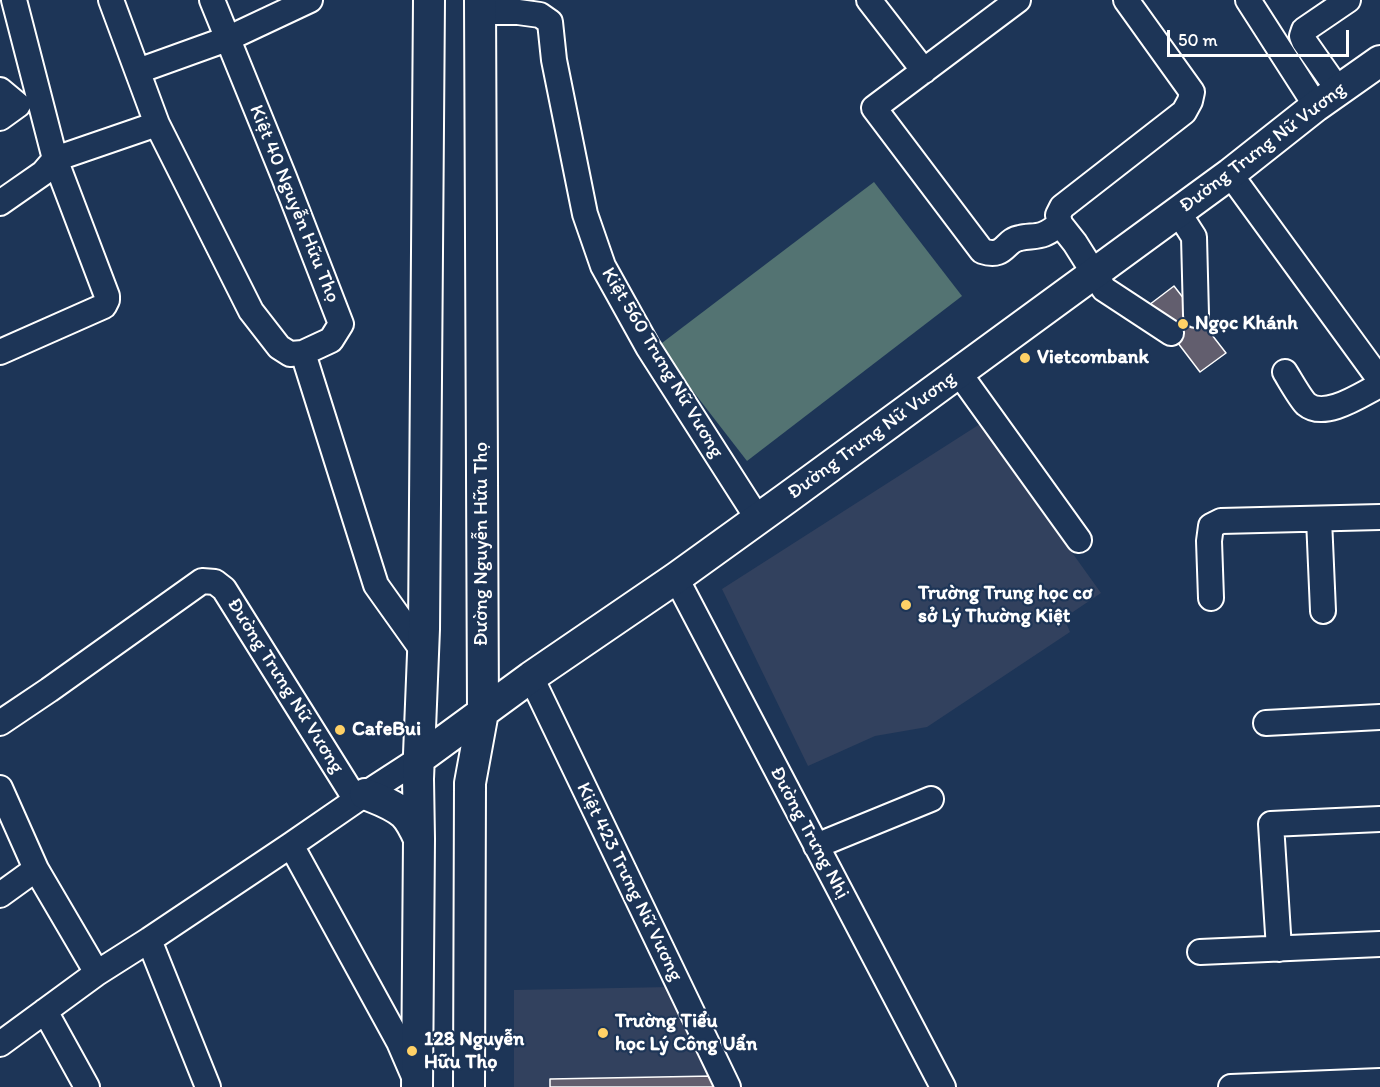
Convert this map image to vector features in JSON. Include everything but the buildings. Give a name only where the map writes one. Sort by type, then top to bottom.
[{"type":"main road","points":[[417,1086],[429,0]]},
{"type":"main road","name":"Đường Nguyễn Hữu Thọ","points":[[469,1087],[470,783],[483,712],[480,6]]},
{"type":"main road","name":"Đường Trưng Nữ Vương","points":[[419,759],[528,679],[758,519],[1230,174],[1380,61]]},
{"type":"main road","points":[[483,637],[492,654],[506,669],[528,679]]},
{"type":"main road","points":[[360,797],[393,807],[403,813],[419,839]]},
{"type":"street","points":[[0,352],[104,306],[107,300],[55,159],[15,0]]},
{"type":"street","points":[[111,0],[157,124],[251,311],[279,346],[290,354],[303,353],[376,585],[423,651]]},
{"type":"street","name":"Kiệt 40 Nguyễn Hữu Thọ","points":[[212,0],[341,324],[331,340],[303,353]]},
{"type":"street","points":[[138,72],[227,39],[310,0]]},
{"type":"street","points":[[869,0],[924,71]]},
{"type":"street","points":[[1018,0],[874,108],[982,251],[992,254],[999,252],[1018,238],[1045,234],[1060,224]]},
{"type":"street","points":[[1126,0],[1192,92],[1190,101],[1184,112],[1062,207],[1058,215],[1060,224],[1104,289],[1171,333]]},
{"type":"street","points":[[1248,0],[1328,98]]},
{"type":"street","points":[[1328,98],[1302,36],[1304,30],[1348,0]]},
{"type":"street","name":"Kiệt 560 Trưng Nữ Vương","points":[[480,6],[540,15],[550,22],[554,60],[585,214],[603,266],[648,347],[758,519]]},
{"type":"street","points":[[0,203],[43,172],[55,159],[157,124]]},
{"type":"street","points":[[1230,174],[1380,380]]},
{"type":"street","points":[[1178,212],[1194,237],[1196,315]]},
{"type":"street","points":[[1285,372],[1307,404],[1322,410],[1337,407],[1380,385]]},
{"type":"street","points":[[958,373],[1080,540]]},
{"type":"street","points":[[1211,598],[1209,541],[1211,526],[1221,521],[1380,517]]},
{"type":"street","points":[[1319,519],[1323,611]]},
{"type":"street","name":"Đường Trưng Nhị","points":[[676,578],[943,1087]]},
{"type":"street","name":"Đường Trưng Nữ Vương","points":[[0,723],[202,581],[215,582],[224,589],[360,797]]},
{"type":"street","name":"Kiệt 423 Trưng Nữ Vương","points":[[528,679],[728,1087]]},
{"type":"street","points":[[1266,723],[1380,717]]},
{"type":"street","name":"Đường Trưng Nữ Vương","points":[[0,1044],[97,973],[419,759]]},
{"type":"street","points":[[0,788],[36,870],[97,973]]},
{"type":"street","points":[[816,846],[931,799]]},
{"type":"street","points":[[1278,949],[1271,824],[1380,819]]},
{"type":"street","points":[[291,845],[399,1042],[417,1086]]},
{"type":"street","points":[[0,895],[36,870]]},
{"type":"street","points":[[149,940],[208,1087]]},
{"type":"street","points":[[1200,952],[1380,944]]},
{"type":"street","points":[[45,1011],[87,1087]]},
{"type":"street","points":[[1231,1087],[1380,1080]]},
{"type":"shaded area","name":"Trường Trung học cơ sở Lý Thường Kiệt","points":[[980,424],[1101,593],[1064,618],[1070,632],[927,727],[875,736],[808,766],[722,589]]},
{"type":"shaded area","name":"Trường Tiểu học Lý Công Uẩn","points":[[671,987],[719,1087],[514,1087],[514,990]]},
{"type":"green space","points":[[874,182],[962,296],[747,461],[658,346]]},
{"type":"place","name":"Ngọc Khánh","points":[[1183,324]]},
{"type":"place","name":"Vietcombank","points":[[1025,358]]},
{"type":"place","name":"Trường Trung học cơ sở Lý Thường Kiệt","points":[[906,605]]},
{"type":"place","name":"CafeBui","points":[[340,730]]},
{"type":"place","name":"Trường Tiểu học Lý Công Uẩn","points":[[603,1033]]},
{"type":"place","name":"128 Nguyễn Hữu Thọ","points":[[412,1051]]}]
